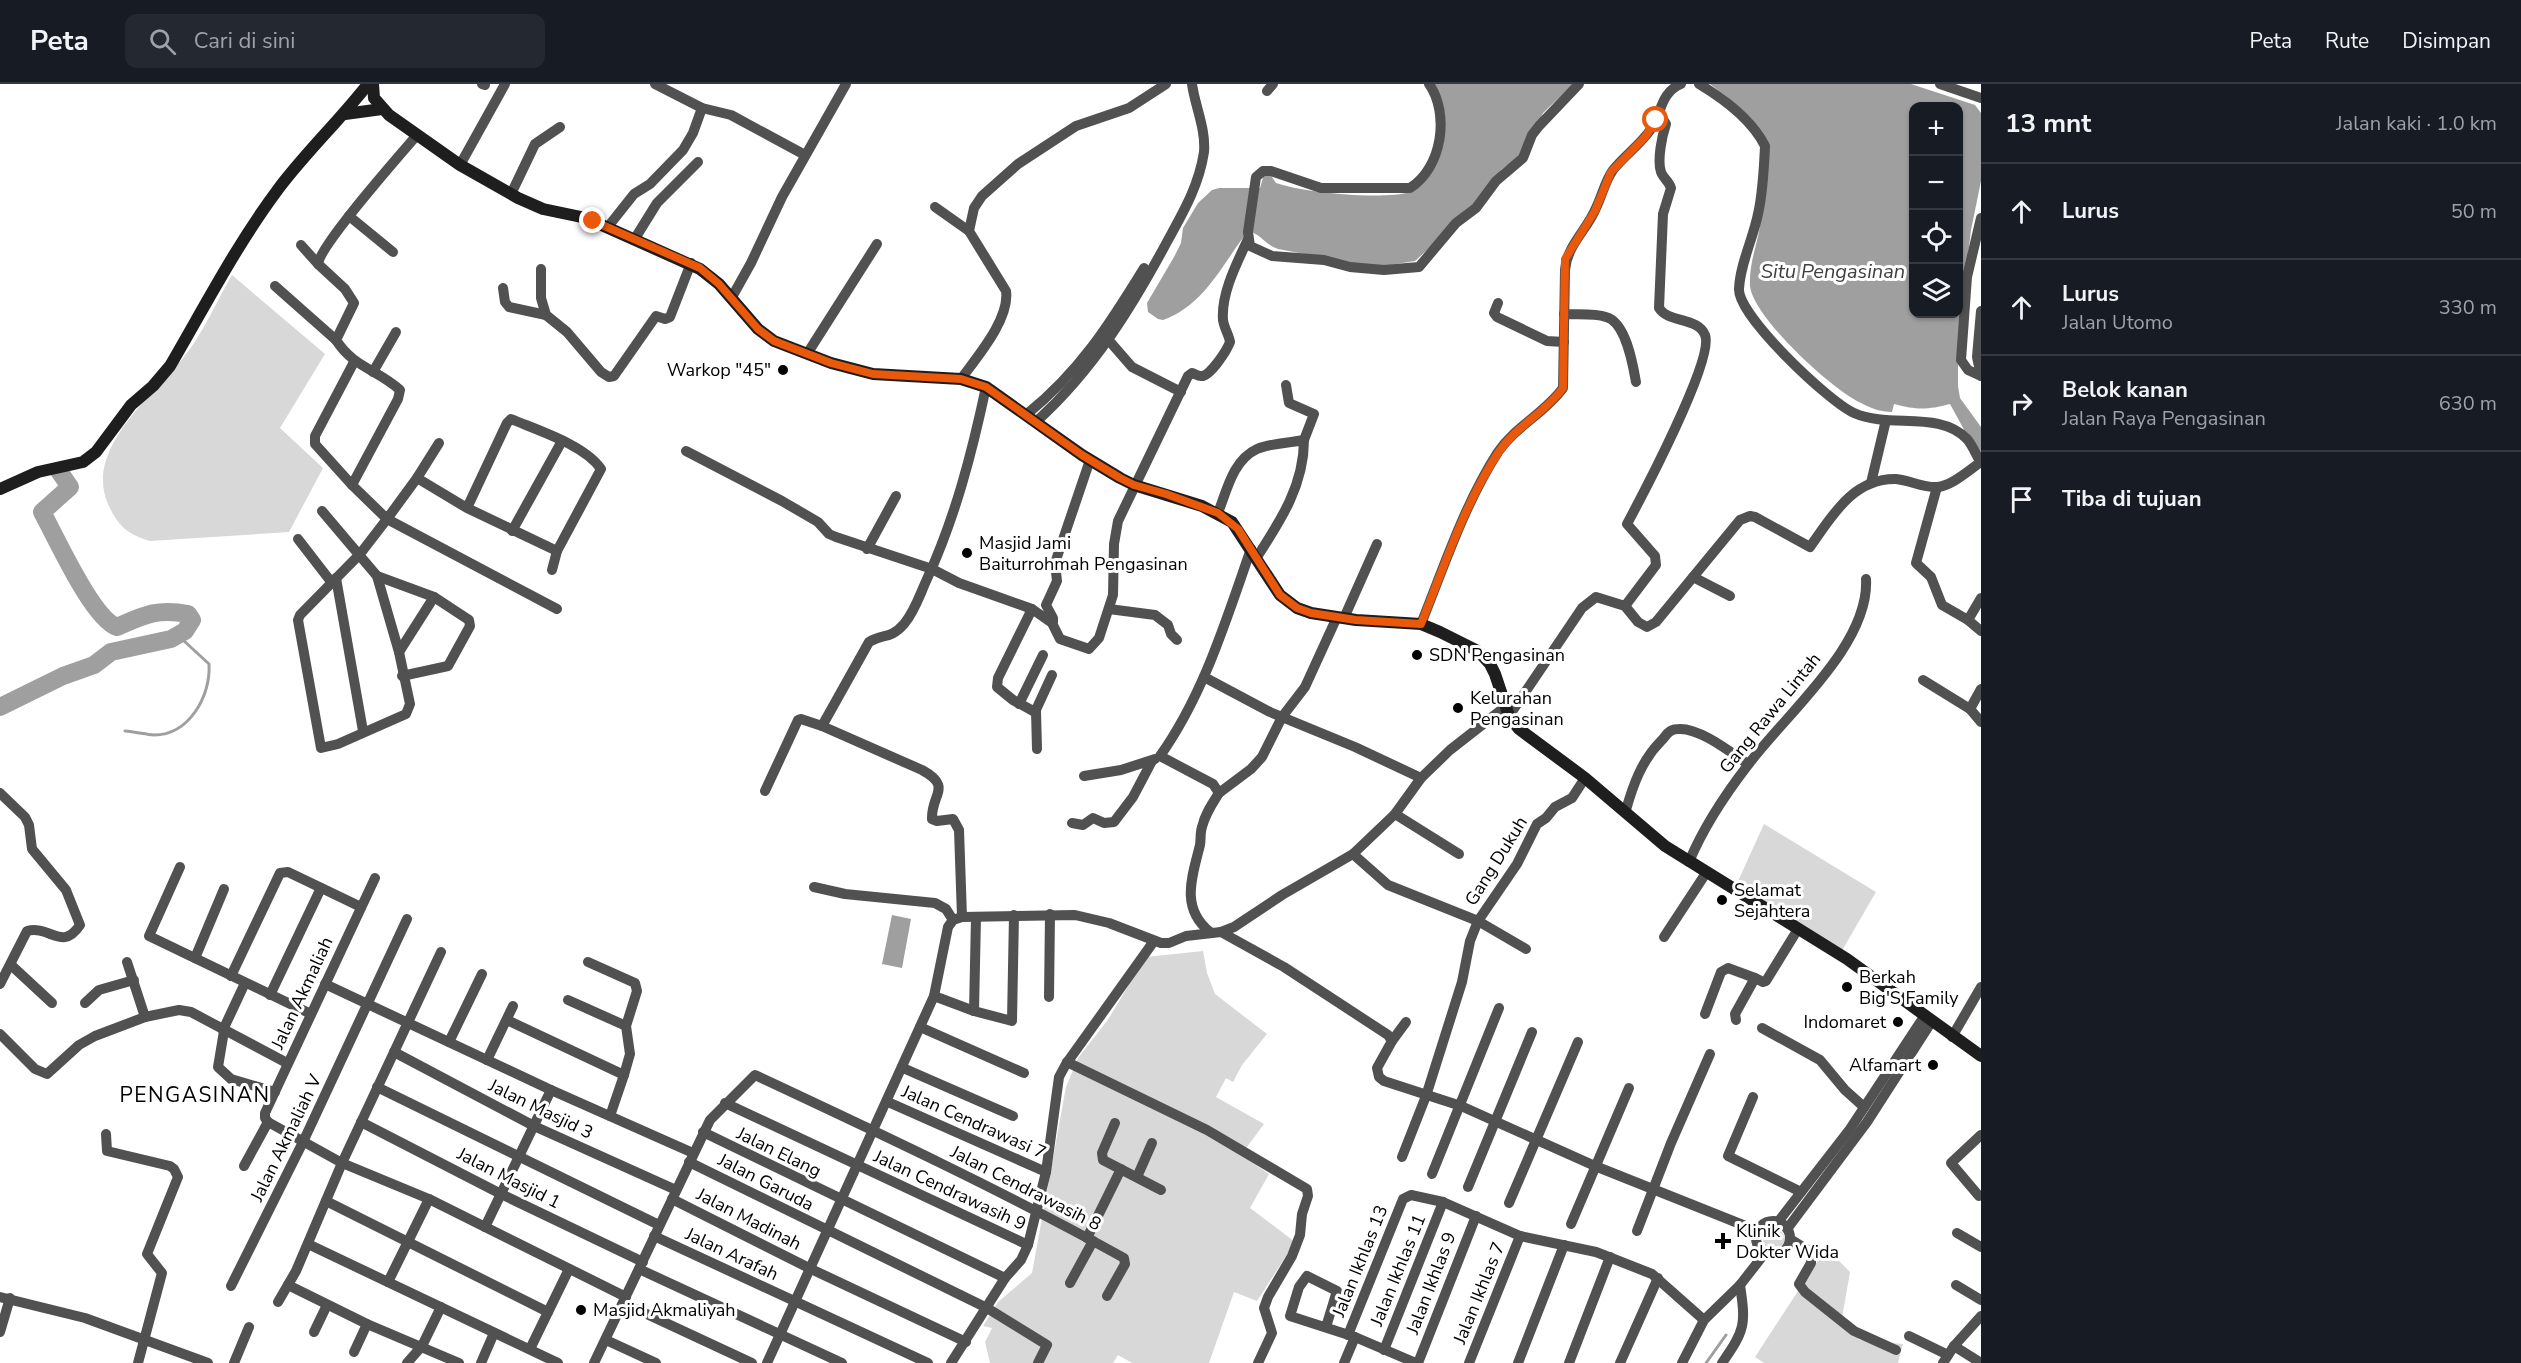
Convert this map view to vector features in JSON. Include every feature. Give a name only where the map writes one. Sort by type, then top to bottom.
[{"type":"main road","points":[[370,84],[382,109],[460,165],[511,194],[543,209],[586,218],[691,263],[719,284],[765,335],[807,354],[873,374],[961,379],[986,387],[1090,460],[1134,485],[1218,513],[1232,522],[1270,581],[1286,601],[1311,613],[1341,618],[1421,624],[1483,655],[1496,674],[1507,711],[1520,729],[1586,778],[1659,840],[1689,862],[1847,959],[1981,1056]]},
{"type":"main road","points":[[0,489],[48,469],[83,462],[96,452],[131,405],[153,386],[170,366],[248,232],[280,186],[370,84]]},
{"type":"main road","points":[[345,114],[382,109]]},
{"type":"street","points":[[460,165],[505,84]]},
{"type":"street","points":[[655,84],[702,108],[731,115],[805,155]]},
{"type":"street","points":[[732,297],[745,276],[782,197],[846,84]]},
{"type":"street","points":[[969,231],[975,208],[982,196],[1018,164],[1076,126],[1129,108],[1166,84]]},
{"type":"street","points":[[1032,418],[1064,396],[1107,338],[1156,263],[1195,184],[1204,143],[1190,84]]},
{"type":"street","points":[[686,451],[782,501],[818,522],[829,534],[867,549],[932,569],[959,583],[1032,609],[1052,623],[1060,639],[1089,649],[1099,638],[1115,585],[1114,544],[1118,521],[1134,485],[1192,373],[1202,376],[1207,374],[1226,351],[1230,342],[1223,322],[1224,304],[1233,272],[1248,236],[1256,177],[1259,172],[1266,170],[1321,188],[1410,188],[1418,183],[1427,171],[1440,136],[1442,117],[1440,104],[1429,84]]},
{"type":"street","points":[[1248,236],[1251,247],[1272,256],[1384,270],[1419,267],[1456,223],[1476,208],[1496,182],[1522,158],[1532,135],[1579,84]]},
{"type":"street","points":[[1421,624],[1463,518],[1498,453],[1514,432],[1557,397],[1563,388],[1565,259],[1595,211],[1611,172],[1645,137],[1665,98],[1671,90],[1681,84]]},
{"type":"street","points":[[767,1363],[888,1102],[934,996],[948,927],[958,919],[1050,915],[1094,919],[1154,941],[1169,943],[1186,936],[1234,927],[1282,895],[1353,854],[1395,814],[1421,778],[1450,750],[1507,711],[1582,608],[1596,597],[1625,606],[1638,622],[1647,627],[1656,622],[1740,520],[1750,516],[1810,547],[1841,504],[1871,483],[1899,479],[1937,487],[1953,481],[1981,463],[1969,442],[1950,428],[1920,420],[1908,423],[1855,414],[1812,382],[1744,307],[1739,291],[1758,213],[1765,146],[1761,137],[1740,115],[1699,84]]},
{"type":"street","points":[[1940,84],[1981,98]]},
{"type":"street","points":[[607,228],[634,194],[650,184],[683,150],[693,133],[702,108]]},
{"type":"street","points":[[1625,606],[1656,565],[1655,556],[1627,524],[1691,393],[1707,349],[1706,336],[1701,328],[1664,313],[1659,308],[1663,214],[1671,188],[1662,174],[1660,165],[1661,141],[1666,124],[1657,116]]},
{"type":"street","points":[[511,194],[535,144],[560,127]]},
{"type":"street","points":[[318,264],[322,253],[349,216],[417,135]]},
{"type":"street","points":[[634,240],[657,203],[698,162]]},
{"type":"street","points":[[935,207],[969,231],[1006,291],[1007,300],[1003,316],[961,379]]},
{"type":"street","points":[[349,216],[393,252]]},
{"type":"street","points":[[1981,218],[1967,277],[1961,360],[1968,370],[1981,376]]},
{"type":"street","points":[[807,354],[877,244]]},
{"type":"street","points":[[301,245],[345,289],[354,303],[336,340]]},
{"type":"street","points":[[503,288],[507,306],[528,313],[546,315],[567,332],[601,372],[609,377],[614,376],[656,316],[665,319],[670,317],[691,263]]},
{"type":"street","points":[[541,269],[541,298],[546,315]]},
{"type":"street","points":[[275,286],[336,340],[354,362],[400,390],[398,399],[352,485]]},
{"type":"street","points":[[1498,303],[1494,313],[1497,317],[1547,341],[1564,342]]},
{"type":"street","points":[[1981,311],[1977,357],[1981,376]]},
{"type":"street","points":[[1564,314],[1605,316],[1616,323],[1629,350],[1636,382]]},
{"type":"street","points":[[373,372],[396,332]]},
{"type":"street","points":[[1107,338],[1132,366],[1181,392]]},
{"type":"street","points":[[354,362],[315,436],[315,444],[387,519],[557,609]]},
{"type":"street","points":[[1072,823],[1083,825],[1093,818],[1104,823],[1114,822],[1133,798],[1204,678],[1254,553],[1278,525],[1304,463],[1304,440],[1314,414],[1289,403],[1286,385]]},
{"type":"street","points":[[822,726],[869,642],[877,637],[885,638],[904,624],[912,612],[932,569],[958,500],[986,387]]},
{"type":"street","points":[[467,508],[507,423],[511,419],[562,441],[595,460],[601,469],[557,551],[552,570]]},
{"type":"street","points":[[1871,483],[1886,420]]},
{"type":"street","points":[[1218,513],[1234,471],[1244,457],[1261,448],[1304,440]]},
{"type":"street","points":[[512,531],[562,441]]},
{"type":"street","points":[[321,510],[360,554],[377,576],[399,651],[402,676],[410,704],[406,714],[363,731],[338,744],[323,748],[320,747],[298,620],[300,615],[360,554],[417,478],[439,443]]},
{"type":"street","points":[[1052,623],[1053,618],[1046,605],[1057,581],[1054,563],[1090,460]]},
{"type":"street","points":[[417,478],[467,508],[557,551]]},
{"type":"street","points":[[1937,487],[1916,563],[1930,577],[1942,605],[1968,620],[1981,631]]},
{"type":"street","points":[[867,549],[896,496]]},
{"type":"street","points":[[298,539],[334,580],[363,731]]},
{"type":"street","points":[[1377,544],[1305,687],[1282,717],[1262,757],[1251,769],[1219,793],[1202,827],[1191,876],[1190,899],[1202,926],[1284,967],[1388,1035],[1392,1041]]},
{"type":"street","points":[[377,576],[434,597],[470,621],[470,626],[448,666],[402,676]]},
{"type":"street","points":[[1694,577],[1730,596]]},
{"type":"street","name":"Gang Rawa Lintah","points":[[1689,862],[1709,818],[1748,764],[1813,692],[1854,629],[1861,611],[1866,579]]},
{"type":"street","points":[[399,651],[434,597]]},
{"type":"street","points":[[1968,620],[1981,598]]},
{"type":"street","points":[[1032,609],[996,683],[997,687],[1019,704],[1036,711]]},
{"type":"street","points":[[1108,609],[1157,615],[1168,625],[1171,634],[1177,640]]},
{"type":"street","points":[[1019,704],[1043,655]]},
{"type":"street","points":[[1037,749],[1036,711],[1052,675]]},
{"type":"street","points":[[1204,678],[1270,712],[1355,747],[1421,778]]},
{"type":"street","points":[[1923,680],[1970,709],[1981,722]]},
{"type":"street","points":[[1970,709],[1981,689]]},
{"type":"street","points":[[765,790],[798,720],[801,719],[922,770],[936,779],[939,788],[932,819],[937,821],[953,819],[959,830],[958,919]]},
{"type":"street","points":[[1626,810],[1633,786],[1653,748],[1666,733],[1674,729],[1684,729],[1714,742],[1748,764]]},
{"type":"street","points":[[1084,776],[1156,758],[1213,784],[1219,793]]},
{"type":"street","name":"Gang Dukuh","points":[[1402,1157],[1426,1096],[1462,982],[1470,941],[1478,921],[1517,864],[1537,824],[1546,818],[1555,807],[1572,798],[1586,778]]},
{"type":"street","points":[[0,793],[25,817],[29,825],[32,849],[66,890],[80,921],[74,935],[68,938],[39,930],[27,931],[0,984]]},
{"type":"street","points":[[1395,814],[1459,854]]},
{"type":"street","points":[[1353,854],[1388,885],[1478,921],[1526,949]]},
{"type":"street","points":[[180,867],[149,936],[312,1014]]},
{"type":"street","points":[[231,976],[280,873],[288,872],[361,907]]},
{"type":"street","points":[[1664,937],[1706,873]]},
{"type":"street","name":"Jalan Akmaliah","points":[[244,1166],[268,1122],[265,1113],[274,1092],[375,878]]},
{"type":"street","points":[[814,887],[845,894],[936,903],[958,919]]},
{"type":"street","points":[[270,995],[321,888]]},
{"type":"street","points":[[195,958],[224,889]]},
{"type":"street","points":[[934,996],[974,1011],[1012,1021],[1014,915]]},
{"type":"street","points":[[1049,997],[1050,915]]},
{"type":"street","points":[[974,1011],[976,917]]},
{"type":"street","name":"Jalan Akmaliah V","points":[[231,1286],[303,1142],[407,919]]},
{"type":"street","points":[[1705,1014],[1723,969],[1728,968],[1763,982],[1766,981],[1798,929]]},
{"type":"street","points":[[951,1363],[1005,1278],[1017,1266],[1028,1245],[1046,1172],[1059,1077],[1067,1062],[1154,941]]},
{"type":"street","points":[[278,1302],[308,1244],[342,1163],[441,952]]},
{"type":"street","points":[[127,962],[145,1017]]},
{"type":"street","points":[[588,962],[635,983],[636,991],[626,1026],[630,1054],[610,1116]]},
{"type":"street","points":[[11,965],[52,1003]]},
{"type":"street","points":[[449,1042],[482,975]]},
{"type":"street","points":[[1736,1020],[1735,1014],[1755,978]]},
{"type":"street","points":[[85,1003],[99,990],[134,980]]},
{"type":"street","points":[[245,982],[224,1030],[218,1066],[231,1079],[274,1092]]},
{"type":"street","name":"Jalan Garuda","points":[[325,984],[610,1116],[691,1157],[828,1232],[987,1308],[1047,1345],[1038,1363]]},
{"type":"street","points":[[1952,1037],[1981,987]]},
{"type":"street","points":[[568,1000],[626,1026]]},
{"type":"street","points":[[487,1060],[513,1006]]},
{"type":"street","points":[[1432,1174],[1499,1008]]},
{"type":"street","points":[[0,1034],[35,1069],[47,1074],[88,1040],[145,1017],[185,1010],[287,1063]]},
{"type":"street","points":[[1778,1222],[1929,1018]]},
{"type":"street","points":[[1896,1350],[1854,1330],[1805,1292],[1799,1284],[1811,1263],[1811,1252],[1789,1234],[1778,1222],[1762,1225],[1756,1240],[1765,1253],[1771,1255],[1783,1252],[1787,1248],[1789,1234],[1867,1122],[1929,1018]]},
{"type":"street","points":[[507,1020],[624,1074]]},
{"type":"street","points":[[1406,1022],[1377,1068],[1379,1077],[1402,1088],[1461,1106],[1595,1166],[1758,1232]]},
{"type":"street","points":[[920,1028],[1024,1073]]},
{"type":"street","points":[[1762,1028],[1820,1060],[1845,1090],[1864,1107]]},
{"type":"street","points":[[1468,1187],[1532,1032]]},
{"type":"street","points":[[1509,1203],[1578,1042]]},
{"type":"street","name":"Jalan Masjid 3","points":[[394,1052],[534,1126],[674,1194]]},
{"type":"street","points":[[1637,1231],[1671,1143],[1710,1054]]},
{"type":"street","points":[[1067,1062],[1207,1130],[1307,1189],[1308,1196],[1297,1242],[1283,1275],[1268,1297],[1264,1308],[1272,1333],[1258,1363]]},
{"type":"street","points":[[903,1068],[1013,1116]]},
{"type":"street","name":"Jalan Cendrawasih 8","points":[[726,1103],[755,1075],[1038,1211],[1124,1258],[1125,1264],[1107,1296]]},
{"type":"street","points":[[377,1087],[659,1225]]},
{"type":"street","points":[[1571,1224],[1629,1088]]},
{"type":"street","points":[[485,1227],[551,1090]]},
{"type":"street","points":[[1753,1097],[1728,1156],[1801,1192]]},
{"type":"street","name":"Jalan Cendrawasi 7","points":[[888,1102],[1046,1172]]},
{"type":"street","points":[[594,1363],[703,1132],[710,1119],[726,1103]]},
{"type":"street","name":"Jalan Cendrawasih 9","points":[[726,1103],[1028,1245]]},
{"type":"street","points":[[268,1122],[342,1163],[429,1199],[752,1363]]},
{"type":"street","name":"Jalan Masjid 1","points":[[361,1122],[641,1266],[842,1363]]},
{"type":"street","points":[[1115,1123],[1101,1157],[1103,1160],[1161,1190]]},
{"type":"street","name":"Jalan Elang","points":[[703,1132],[1005,1278]]},
{"type":"street","points":[[106,1134],[106,1148],[110,1153],[170,1166],[174,1168],[178,1178],[147,1254],[162,1273],[138,1363]]},
{"type":"street","points":[[1979,1196],[1951,1163],[1981,1135]]},
{"type":"street","points":[[1137,1178],[1152,1143]]},
{"type":"street","points":[[1070,1283],[1121,1170]]},
{"type":"street","name":"Jalan Madinah","points":[[674,1194],[811,1269],[966,1342]]},
{"type":"street","name":"Jalan Ikhlas 13","points":[[1344,1363],[1351,1336],[1403,1199],[1411,1195],[1420,1195],[1443,1202]]},
{"type":"street","points":[[388,1282],[429,1199]]},
{"type":"street","points":[[326,1201],[548,1312]]},
{"type":"street","points":[[1443,1202],[1520,1236],[1610,1257],[1658,1278],[1704,1320]]},
{"type":"street","name":"Jalan Ikhlas 11","points":[[1387,1355],[1443,1202]]},
{"type":"street","name":"Jalan Ikhlas 9","points":[[1417,1363],[1476,1216]]},
{"type":"street","points":[[1957,1233],[1981,1247]]},
{"type":"street","name":"Jalan Arafah","points":[[654,1236],[928,1363]]},
{"type":"street","name":"Jalan Ikhlas 7","points":[[1469,1363],[1520,1236]]},
{"type":"street","points":[[308,1244],[558,1363]]},
{"type":"street","points":[[1518,1363],[1564,1245]]},
{"type":"street","points":[[1682,1363],[1704,1320],[1740,1285],[1765,1253]]},
{"type":"street","points":[[1569,1363],[1610,1257]]},
{"type":"street","points":[[530,1349],[569,1269]]},
{"type":"street","points":[[1326,1327],[1337,1291],[1307,1276],[1299,1287],[1290,1316],[1351,1336],[1387,1355],[1417,1363]]},
{"type":"street","points":[[1620,1363],[1658,1278]]},
{"type":"street","points":[[288,1285],[367,1324],[459,1363]]},
{"type":"street","points":[[1722,1363],[1742,1329],[1745,1317],[1740,1285]]},
{"type":"street","points":[[1956,1285],[1981,1300]]},
{"type":"street","points":[[0,1332],[5,1297],[85,1318],[202,1362]]},
{"type":"street","points":[[314,1332],[327,1305]]},
{"type":"street","points":[[407,1363],[422,1346],[441,1307]]},
{"type":"street","points":[[1948,1355],[1981,1316]]},
{"type":"street","points":[[354,1352],[367,1324]]},
{"type":"street","points":[[234,1363],[249,1327]]},
{"type":"street","points":[[481,1363],[494,1333]]},
{"type":"street","points":[[1909,1336],[1948,1355],[1981,1363]]},
{"type":"street","points":[[606,1340],[657,1363]]},
{"type":"shaded area","points":[[232,275],[325,354],[280,428],[323,468],[289,532],[150,541],[124,528],[112,512],[103,484],[105,463],[125,425],[190,349]]},
{"type":"shaded area","points":[[1764,824],[1876,892],[1840,954],[1734,890]]},
{"type":"shaded area","points":[[1203,951],[1207,973],[1215,994],[1267,1034],[1242,1065],[1233,1082],[1226,1078],[1216,1097],[1264,1124],[1241,1155],[1269,1174],[1250,1208],[1295,1242],[1257,1301],[1234,1292],[1209,1363],[1132,1363],[1118,1355],[1113,1363],[990,1363],[985,1342],[992,1328],[983,1326],[998,1302],[1032,1273],[1066,1087],[1078,1058],[1107,1021],[1146,957]]},
{"type":"shaded area","points":[[1774,1229],[1782,1232],[1785,1240],[1782,1248],[1774,1251],[1766,1248],[1763,1240],[1766,1232]]},
{"type":"shaded area","points":[[1826,1248],[1850,1272],[1841,1324],[1860,1340],[1903,1344],[1898,1363],[1764,1363],[1755,1357]]},
{"type":"water","points":[[1433,84],[1573,84],[1543,113],[1523,154],[1502,169],[1475,206],[1415,261],[1384,266],[1352,263],[1278,249],[1248,231],[1212,282],[1190,304],[1163,320],[1148,312],[1147,303],[1181,243],[1183,228],[1198,203],[1212,190],[1260,188],[1264,174],[1270,174],[1276,183],[1305,190],[1363,195],[1411,192],[1438,153]]},
{"type":"water","name":"Situ Pengasinan","points":[[1710,84],[1911,84],[1975,105],[1981,113],[1981,181],[1971,230],[1963,297],[1963,102],[1909,102],[1909,318],[1961,318],[1958,386],[1960,398],[1981,427],[1979,457],[1950,404],[1922,408],[1894,404],[1892,412],[1864,405],[1848,396],[1814,368],[1765,316],[1754,299],[1750,279],[1769,159],[1727,97]]},
{"type":"water","points":[[892,915],[911,919],[902,968],[882,964]]},
{"type":"waterway","points":[[0,707],[63,676],[94,665],[111,652],[171,639],[185,631],[192,620],[188,614],[159,612],[117,627],[97,609],[65,557],[42,512],[70,487],[59,471]]},
{"type":"waterway","points":[[125,731],[154,735],[166,733],[187,721],[202,701],[209,676],[209,664],[183,640],[185,631]]},
{"type":"waterway","points":[[1706,1363],[1726,1335]]},
{"type":"place","name":"Warkop \"45\"","points":[[783,370]]},
{"type":"place","name":"Masjid Jami Baiturrohmah Pengasinan","points":[[967,553]]},
{"type":"place","name":"SDN Pengasinan","points":[[1417,655]]},
{"type":"place","name":"Kelurahan Pengasinan","points":[[1458,708]]},
{"type":"place","name":"Selamat Sejahtera","points":[[1722,900]]},
{"type":"place","name":"Berkah Big'S Family","points":[[1847,987]]},
{"type":"place","name":"Indomaret","points":[[1898,1022]]},
{"type":"place","name":"Alfamart","points":[[1933,1065]]},
{"type":"place","name":"Klinik Dokter Wida","points":[[1723,1241]]},
{"type":"place","name":"Masjid Akmaliyah","points":[[581,1310]]},
{"type":"district","name":"PENGASINAN","points":[[195,1095]]},
{"type":"route","points":[[593,221],[700,268],[732,297],[758,329],[774,341],[831,363],[873,374],[969,380],[997,393],[1082,455],[1120,478],[1134,485],[1218,513],[1238,529],[1280,595],[1297,608],[1311,613],[1356,620],[1421,624],[1463,518],[1498,453],[1514,432],[1557,397],[1563,388],[1565,259],[1595,211],[1611,172],[1645,137],[1656,120]]}]
